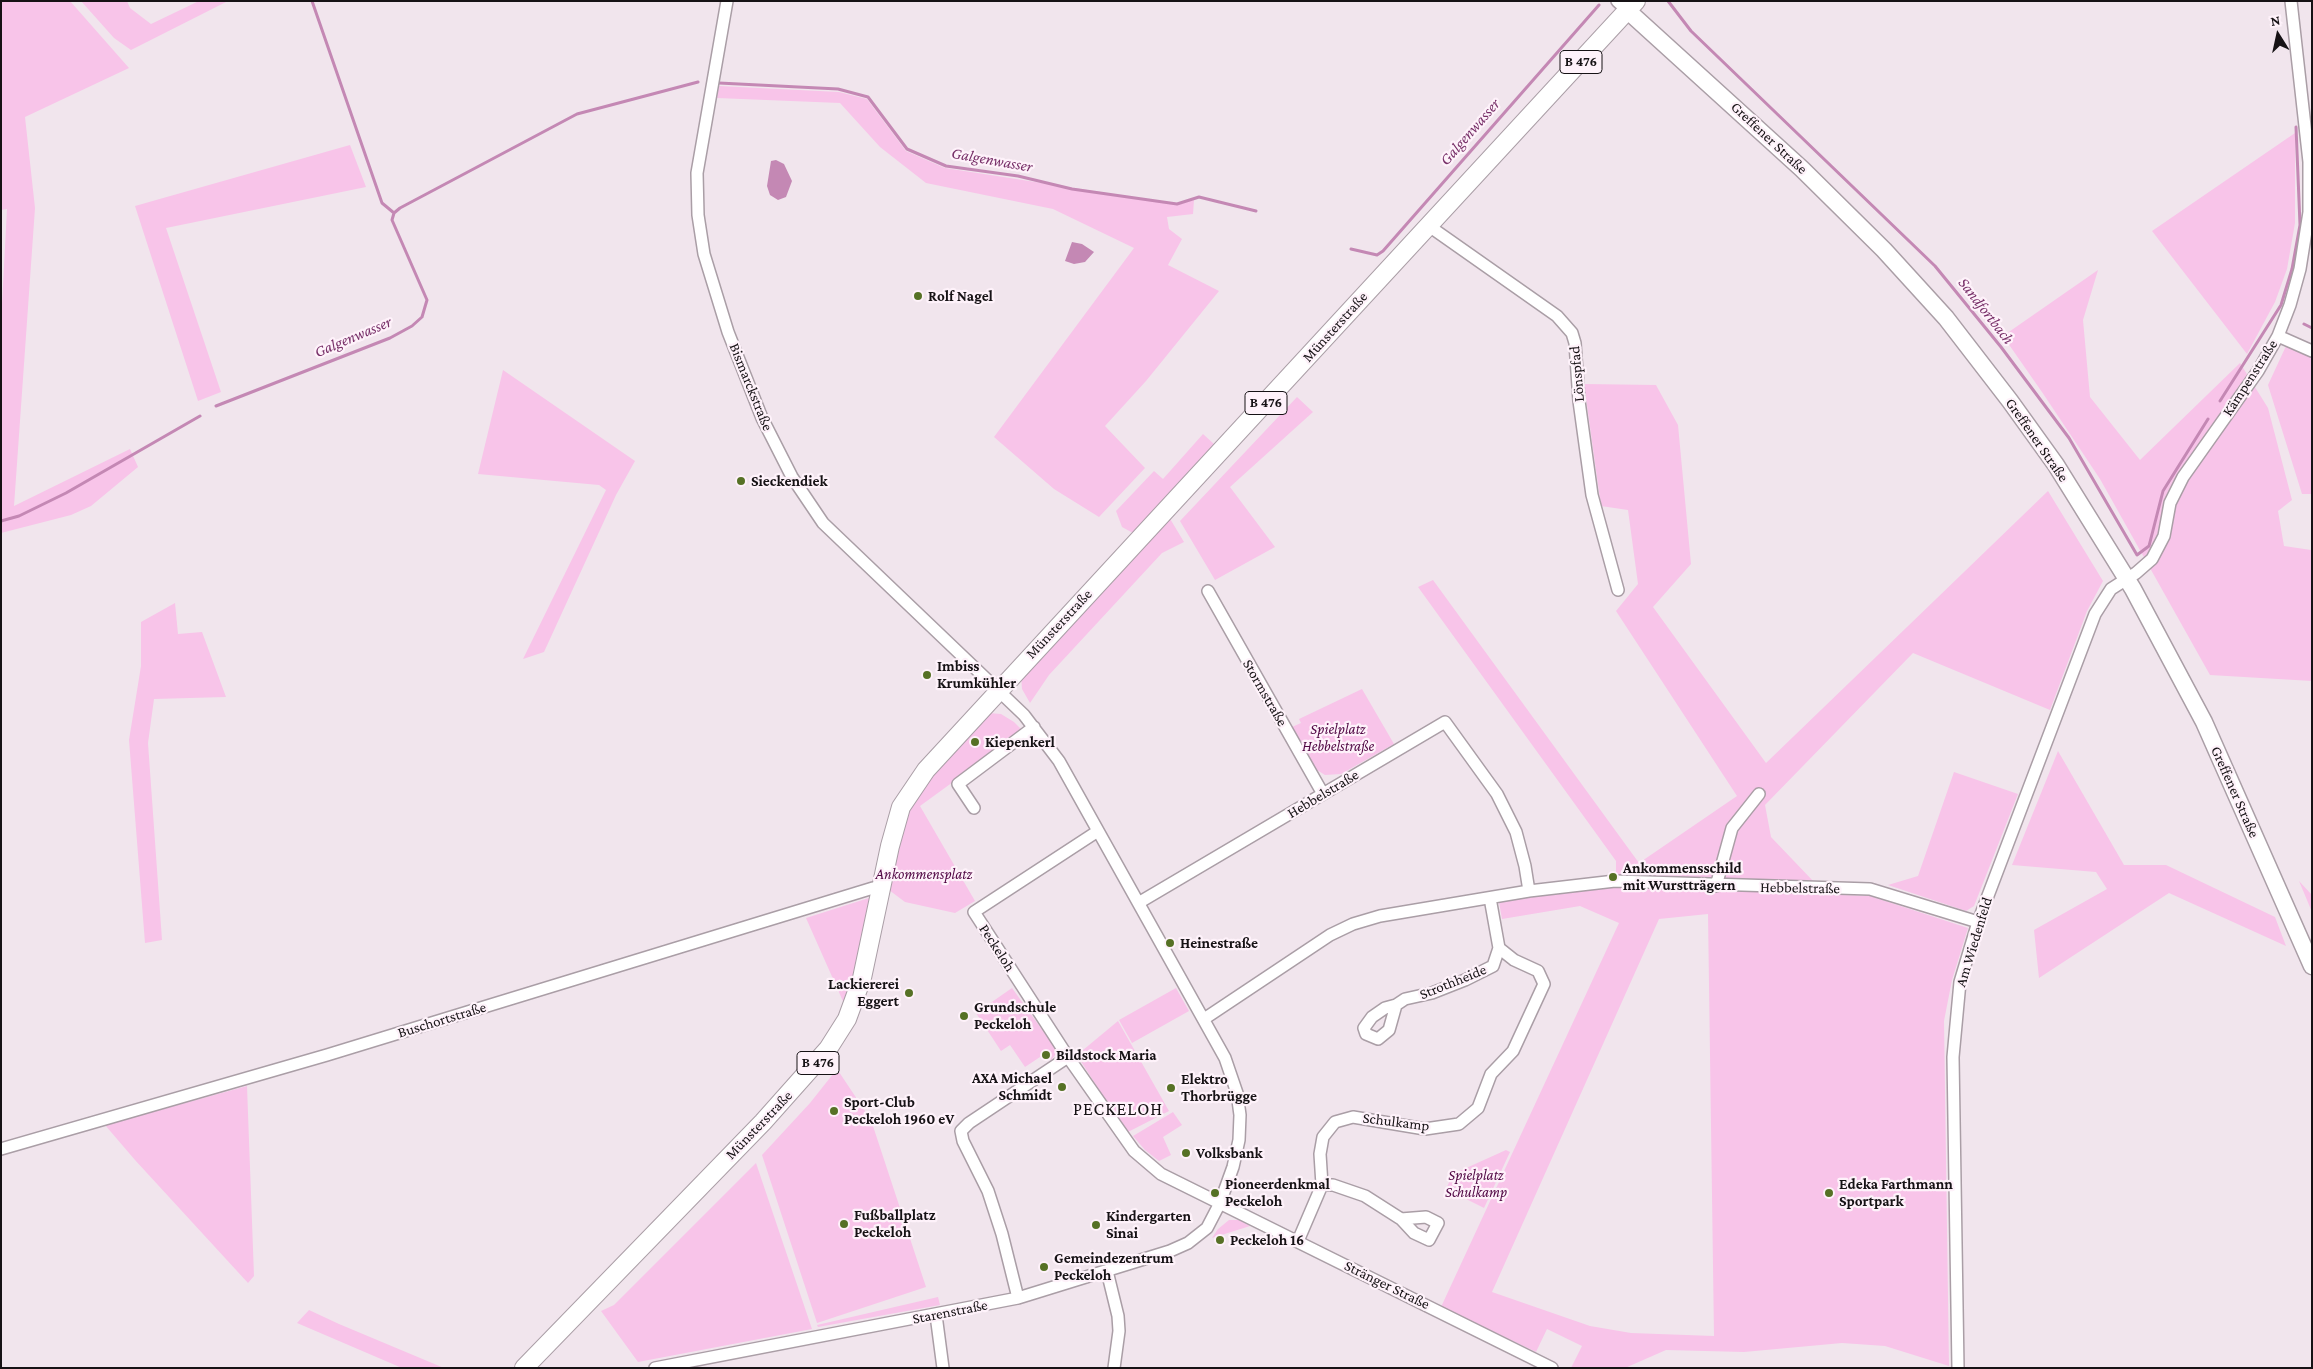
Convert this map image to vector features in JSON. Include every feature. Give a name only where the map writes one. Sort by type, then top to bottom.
[{"type":"main road","name":"Münsterstraße","points":[[524,1368],[763,1122],[828,1050],[847,1019],[858,990],[898,818],[909,793],[936,757],[1429,226],[1627,4]]},
{"type":"main road","name":"Greffener Straße","points":[[1627,4],[1802,168],[1884,250],[1946,318],[2010,401],[2056,465],[2127,579],[2204,722],[2312,966]]},
{"type":"street","name":"Bismarckstraße","points":[[726,1],[697,173],[698,215],[704,254],[741,367],[762,418],[792,477],[823,523],[998,691]]},
{"type":"street","name":"Kämpenstraße","points":[[2127,579],[2152,559],[2164,536],[2170,503],[2183,477],[2258,371],[2278,336],[2290,305],[2300,269],[2309,212],[2309,162],[2291,1]]},
{"type":"street","name":"Lönspfad","points":[[1429,226],[1557,316],[1572,333],[1575,343],[1579,401],[1592,495],[1618,590]]},
{"type":"street","points":[[2278,336],[2312,350]]},
{"type":"street","name":"Am Wiedenfeld","points":[[1958,1368],[1953,1057],[1960,982],[1978,922],[2096,614],[2111,589],[2127,579]]},
{"type":"street","name":"Stormstraße","points":[[1208,591],[1323,794]]},
{"type":"street","points":[[998,691],[1034,727],[1059,761],[1140,902],[1232,1074],[1240,1115],[1239,1140],[1233,1167],[1220,1203]]},
{"type":"street","name":"Hebbelstraße","points":[[1140,902],[1445,722],[1497,794],[1516,832],[1526,866],[1529,891]]},
{"type":"street","points":[[974,808],[958,784],[1034,727]]},
{"type":"street","points":[[1716,886],[1732,828],[1759,794]]},
{"type":"street","name":"Peckeloh","points":[[1098,831],[974,912],[1068,1057],[1134,1152],[1161,1174],[1220,1203]]},
{"type":"street","name":"Hebbelstraße","points":[[1204,1019],[1330,935],[1353,924],[1380,916],[1529,891],[1615,881],[1716,886],[1870,889],[1978,922]]},
{"type":"street","name":"Buschortstraße","points":[[1,1149],[327,1055],[873,888],[882,890]]},
{"type":"street","points":[[1490,898],[1499,948]]},
{"type":"street","name":"Strothheide","points":[[1396,1005],[1405,999],[1465,980],[1493,966],[1499,948]]},
{"type":"street","name":"Schulkamp","points":[[1298,1241],[1322,1185],[1320,1154],[1323,1137],[1336,1122],[1353,1117],[1425,1129],[1459,1124],[1478,1108],[1491,1074],[1513,1051],[1544,984],[1538,971],[1514,960],[1499,948]]},
{"type":"street","points":[[1018,1298],[1002,1234],[988,1191],[963,1141],[961,1132],[969,1123],[1068,1057]]},
{"type":"street","points":[[1322,1185],[1333,1186],[1365,1196],[1402,1219]]},
{"type":"street","name":"Stränger Straße","points":[[1220,1203],[1552,1368]]},
{"type":"street","name":"Starenstraße","points":[[655,1368],[709,1362],[1018,1298],[1188,1244],[1207,1228],[1220,1203]]},
{"type":"street","points":[[1107,1271],[1118,1316],[1119,1331],[1114,1368]]},
{"type":"street","points":[[936,1315],[943,1368]]},
{"type":"green space","points":[[1,1],[70,1],[129,68],[25,117],[35,208],[14,506],[130,449],[138,467],[91,506],[71,515],[1,533],[1,323],[7,209],[1,210]]},
{"type":"green space","points":[[81,1],[127,1],[130,8],[151,24],[199,1],[228,1],[131,50],[114,38]]},
{"type":"green space","points":[[719,86],[839,92],[867,99],[906,151],[945,168],[1178,204],[1194,200],[1193,214],[1167,217],[1169,229],[1182,239],[1168,265],[1219,291],[1146,381],[1105,426],[1145,468],[1099,517],[1054,489],[994,437],[1134,248],[1053,209],[926,183],[880,147],[840,103],[717,98]]},
{"type":"green space","points":[[2295,133],[2295,223],[2287,269],[2275,302],[2247,354],[2152,231]]},
{"type":"green space","points":[[350,145],[366,187],[166,228],[221,392],[198,401],[135,206]]},
{"type":"green space","points":[[2098,270],[2083,320],[2090,397],[2140,460],[2240,363],[2268,408],[2292,500],[2278,511],[2284,546],[2311,550],[2312,552],[2312,681],[2210,675],[2100,479],[2003,336]]},
{"type":"green space","points":[[2286,346],[2312,357],[2312,494],[2302,494],[2268,385]]},
{"type":"green space","points":[[503,370],[635,461],[616,495],[544,652],[523,659],[606,490],[599,485],[478,474]]},
{"type":"green space","points":[[1584,384],[1656,385],[1678,425],[1691,564],[1653,607],[1766,763],[2048,491],[2103,581],[2087,611],[2050,710],[1913,653],[1765,805],[1771,837],[1814,882],[1810,894],[1870,896],[1968,928],[1952,980],[1944,1021],[1949,1366],[1885,1346],[1842,1343],[1744,1352],[1666,1350],[1625,1368],[1571,1368],[1582,1346],[1547,1329],[1536,1352],[1441,1307],[1619,923],[1580,906],[1502,919],[1499,902],[1608,886],[1616,887],[1616,861],[1418,587],[1433,580],[1639,863],[1737,796],[1616,611],[1638,584],[1628,510],[1601,506]],"holes":[[[1708,914],[1714,1336],[1631,1333],[1590,1326],[1492,1292],[1659,919]]]},
{"type":"green space","points":[[1297,397],[1313,412],[1230,487],[1275,547],[1215,580],[1180,521]]},
{"type":"green space","points":[[1203,434],[1214,444],[1133,533],[1122,527],[1116,511],[1154,471],[1163,479]]},
{"type":"green space","points":[[1169,517],[1184,542],[1162,553],[1049,675],[1030,703],[1022,689],[1021,675],[1083,608],[1113,582],[1136,552]]},
{"type":"green space","points":[[175,603],[178,634],[202,632],[226,697],[154,699],[148,743],[162,940],[145,943],[129,740],[141,666],[141,622]]},
{"type":"green space","name":"Spielplatz Hebbelstraße","points":[[1362,689],[1394,744],[1341,774],[1325,775],[1317,770],[1292,727],[1301,723],[1299,719]]},
{"type":"green space","name":"Ankommensplatz","points":[[989,713],[1001,714],[1014,722],[1023,731],[920,806],[975,901],[955,913],[905,902],[889,890],[907,810],[917,791]]},
{"type":"green space","points":[[2058,751],[2124,865],[2166,865],[2275,917],[2286,946],[2169,893],[2039,978],[2034,930],[2107,889],[2096,872],[2012,865]]},
{"type":"green space","points":[[1954,772],[2018,794],[1974,906],[1966,911],[1888,885],[1918,876]]},
{"type":"green space","points":[[2299,881],[2312,895],[2312,912]]},
{"type":"green space","points":[[872,897],[846,1008],[806,918]]},
{"type":"green space","points":[[1012,988],[1056,1049],[1056,1054],[1051,1060],[1046,1053],[1025,1067],[1010,1045],[1001,1051],[976,1013]]},
{"type":"green space","points":[[1176,988],[1189,1011],[1132,1043],[1119,1020]]},
{"type":"green space","points":[[1118,1021],[1169,1111],[1126,1133],[1077,1055]]},
{"type":"green space","name":"Fußballplatz Peckeloh","points":[[837,1069],[871,1120],[926,1287],[817,1323],[762,1155],[810,1103]]},
{"type":"green space","points":[[247,1086],[254,1276],[248,1283],[105,1125]]},
{"type":"green space","points":[[1173,1112],[1182,1125],[1163,1137],[1171,1155],[1159,1161],[1145,1150],[1133,1136]]},
{"type":"green space","name":"Spielplatz Schulkamp","points":[[1506,1150],[1510,1152],[1484,1208],[1446,1189],[1453,1174]]},
{"type":"green space","points":[[756,1163],[812,1329],[638,1362],[601,1311],[614,1305]]},
{"type":"green space","points":[[1229,1220],[1239,1220],[1250,1226],[1212,1238],[1218,1229]]},
{"type":"green space","points":[[938,1297],[940,1305],[818,1327],[817,1325]]},
{"type":"green space","points":[[309,1310],[444,1368],[402,1368],[297,1323]]},
{"type":"shaded area","points":[[776,160],[784,164],[792,181],[786,197],[778,200],[770,195],[767,186],[771,161]]},
{"type":"shaded area","points":[[1072,242],[1082,244],[1094,252],[1085,262],[1074,264],[1065,261]]},
{"type":"waterway","name":"Galgenwasser","points":[[312,1],[382,203],[394,213]]},
{"type":"waterway","name":"Sandfortbach","points":[[1668,1],[1691,31],[1935,266],[2001,347],[2069,438],[2137,555],[2149,546],[2163,491],[2208,419]]},
{"type":"waterway","name":"Galgenwasser","points":[[1351,249],[1377,255],[1383,251],[1599,5]]},
{"type":"waterway","name":"Galgenwasser","points":[[216,406],[390,338],[412,326],[422,317],[427,300],[392,220],[394,213],[400,208],[577,114],[698,82]]},
{"type":"waterway","name":"Galgenwasser","points":[[719,83],[838,89],[868,97],[907,149],[946,166],[1018,176],[1072,189],[1177,204],[1199,197],[1256,211]]},
{"type":"waterway","points":[[2220,401],[2281,305],[2292,269],[2300,225],[2296,127]]},
{"type":"waterway","name":"Sandfortbach","points":[[2304,324],[2312,328]]},
{"type":"waterway","name":"Galgenwasser","points":[[1,521],[19,516],[66,493],[200,416]]},
{"type":"place","name":"Rolf Nagel","points":[[918,296]]},
{"type":"place","name":"Sieckendiek","points":[[741,481]]},
{"type":"place","name":"Imbiss Krumkühler","points":[[927,675]]},
{"type":"place","name":"Kiepenkerl","points":[[975,742]]},
{"type":"place","name":"Ankommensschild mit Wurstträgern","points":[[1613,877]]},
{"type":"place","name":"Heinestraße","points":[[1170,943]]},
{"type":"place","name":"Lackiererei Eggert","points":[[909,993]]},
{"type":"place","name":"Grundschule Peckeloh","points":[[964,1016]]},
{"type":"place","name":"Bildstock Maria","points":[[1046,1055]]},
{"type":"place","name":"AXA Michael Schmidt","points":[[1062,1087]]},
{"type":"place","name":"Elektro Thorbrügge","points":[[1171,1088]]},
{"type":"place","name":"Sport-Club Peckeloh 1960 eV","points":[[834,1111]]},
{"type":"place","name":"Volksbank","points":[[1186,1153]]},
{"type":"place","name":"Pioneerdenkmal Peckeloh","points":[[1215,1193]]},
{"type":"place","name":"Edeka Farthmann Sportpark","points":[[1829,1193]]},
{"type":"place","name":"Fußballplatz Peckeloh","points":[[844,1224]]},
{"type":"place","name":"Kindergarten Sinai","points":[[1096,1225]]},
{"type":"place","name":"Peckeloh 16","points":[[1220,1240]]},
{"type":"place","name":"Gemeindezentrum Peckeloh","points":[[1044,1267]]},
{"type":"district","name":"PECKELOH","points":[[1118,1109]]}]
